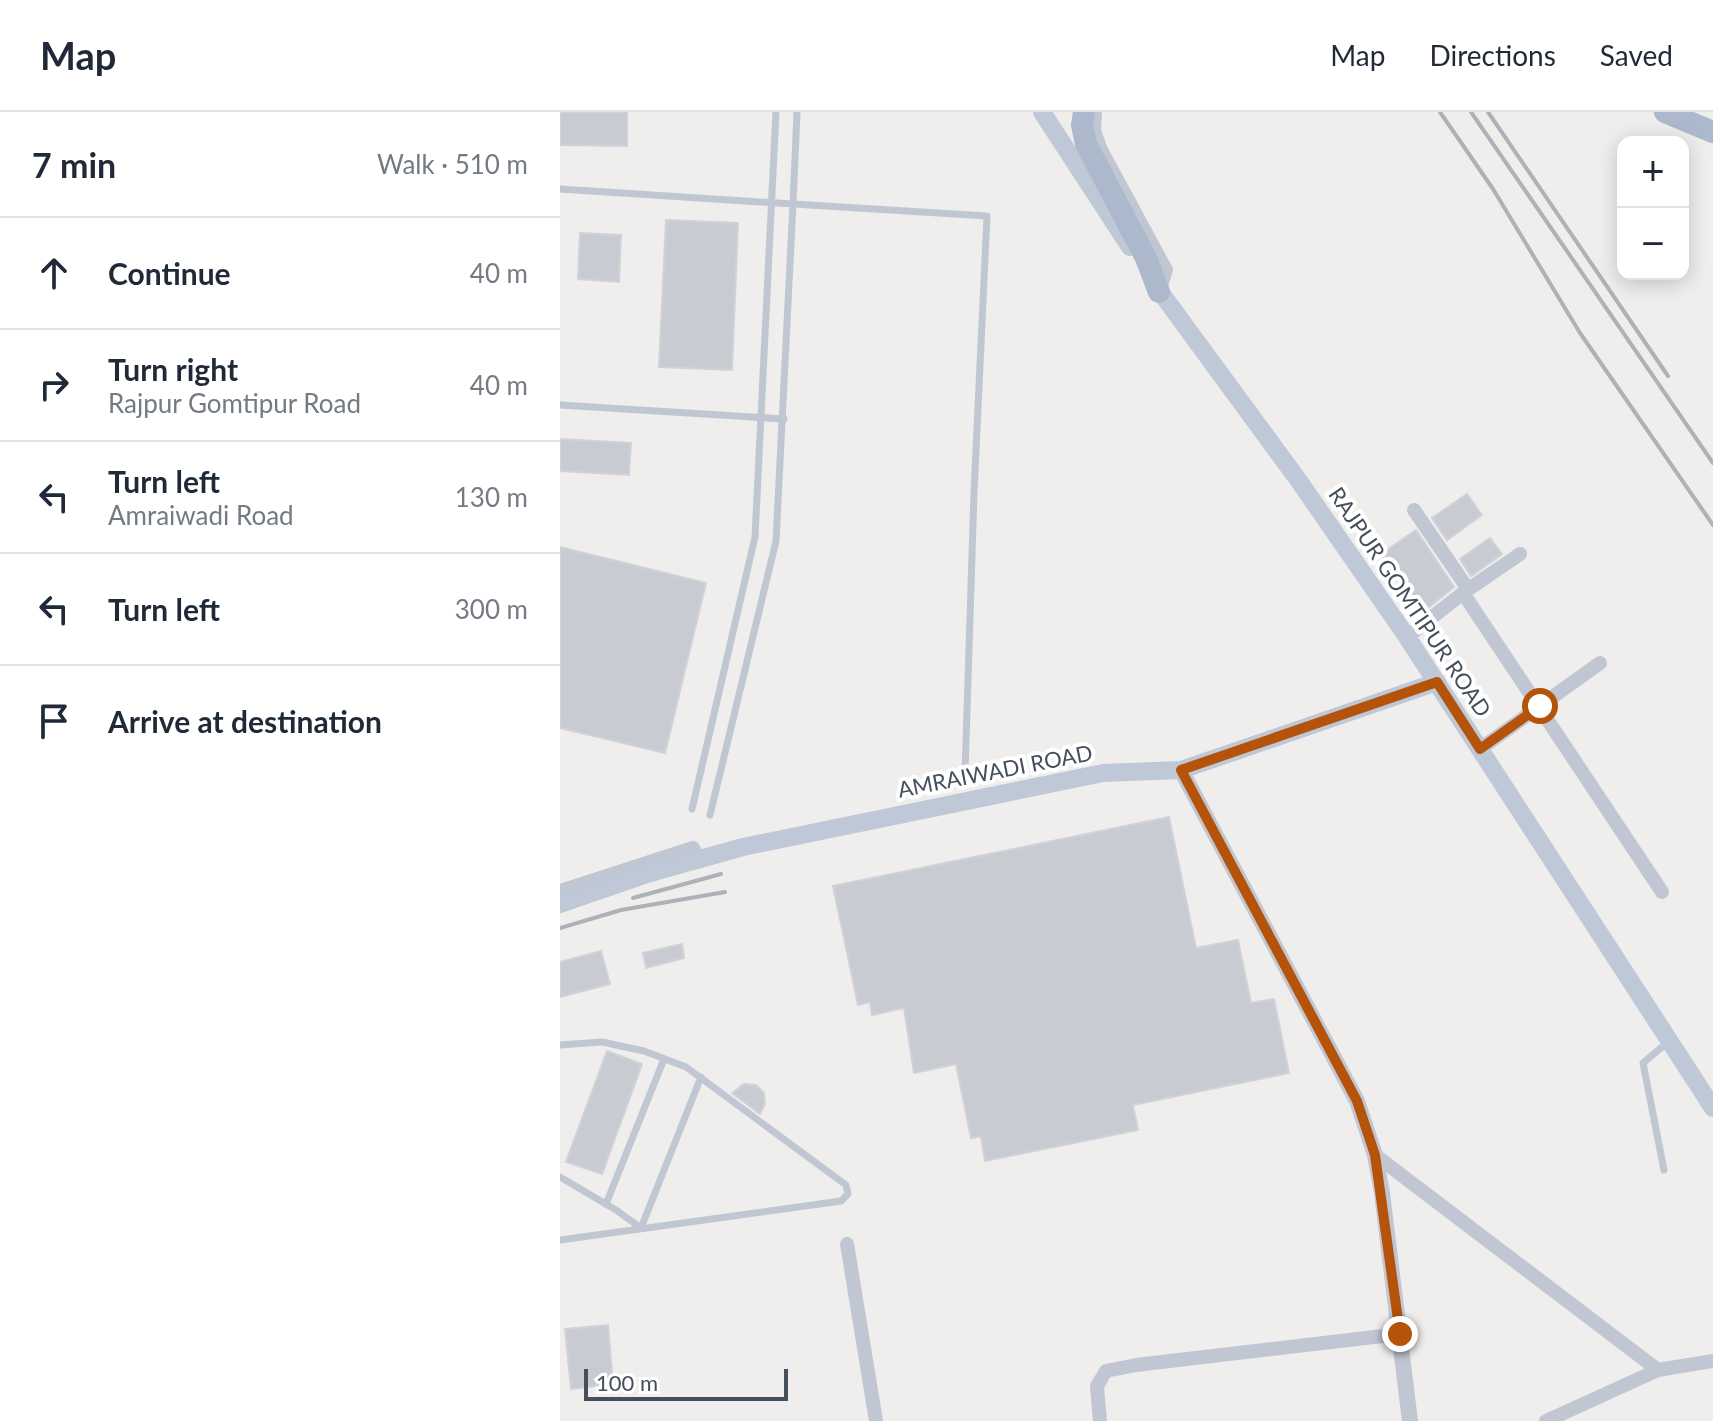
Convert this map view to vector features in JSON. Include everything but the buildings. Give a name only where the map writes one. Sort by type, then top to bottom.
[{"type":"main road","name":"RAJPUR GOMTIPUR ROAD","points":[[1042,112],[1159,292],[1299,481],[1407,637],[1713,1108]]},
{"type":"main road","points":[[1084,112],[1082,125],[1086,144],[1146,258],[1159,292]]},
{"type":"main road","points":[[1665,112],[1713,132]]},
{"type":"main road","name":"AMRAIWADI ROAD","points":[[560,904],[743,847],[1103,773],[1181,770],[1437,682]]},
{"type":"street","points":[[1095,112],[1094,130],[1100,148],[1166,270],[1159,292]]},
{"type":"street","points":[[1414,510],[1662,892]]},
{"type":"street","points":[[1407,637],[1465,591],[1520,554]]},
{"type":"street","points":[[1480,749],[1600,663]]},
{"type":"street","points":[[1181,770],[1357,1101],[1375,1155],[1410,1421]]},
{"type":"street","points":[[560,891],[693,848],[698,859]]},
{"type":"street","points":[[1375,1155],[1658,1370]]},
{"type":"street","points":[[847,1244],[876,1421]]},
{"type":"street","points":[[1100,1421],[1097,1386],[1106,1371],[1400,1334]]},
{"type":"street","points":[[1546,1421],[1658,1370],[1713,1361]]},
{"type":"lane","points":[[692,809],[755,537],[776,112]]},
{"type":"lane","points":[[710,815],[776,541],[797,112]]},
{"type":"lane","points":[[560,189],[987,216],[965,773]]},
{"type":"lane","points":[[560,405],[784,419]]},
{"type":"lane","points":[[696,790],[715,796]]},
{"type":"lane","points":[[1664,1170],[1643,1063],[1669,1041]]},
{"type":"lane","points":[[560,1045],[602,1042],[686,1067],[846,1185],[848,1194],[841,1201],[560,1240]]},
{"type":"lane","points":[[606,1204],[664,1059]]},
{"type":"lane","points":[[641,1228],[701,1077]]},
{"type":"lane","points":[[560,1177],[641,1228]]},
{"type":"railway","points":[[1440,112],[1493,189],[1580,333],[1713,525]]},
{"type":"railway","points":[[1471,112],[1713,463]]},
{"type":"railway","points":[[1488,112],[1668,376]]},
{"type":"railway","points":[[633,898],[721,874]]},
{"type":"railway","points":[[560,928],[621,910],[725,892]]},
{"type":"route","points":[[1400,1334],[1375,1155],[1357,1101],[1181,770],[1437,682],[1480,749],[1540,706]]}]
